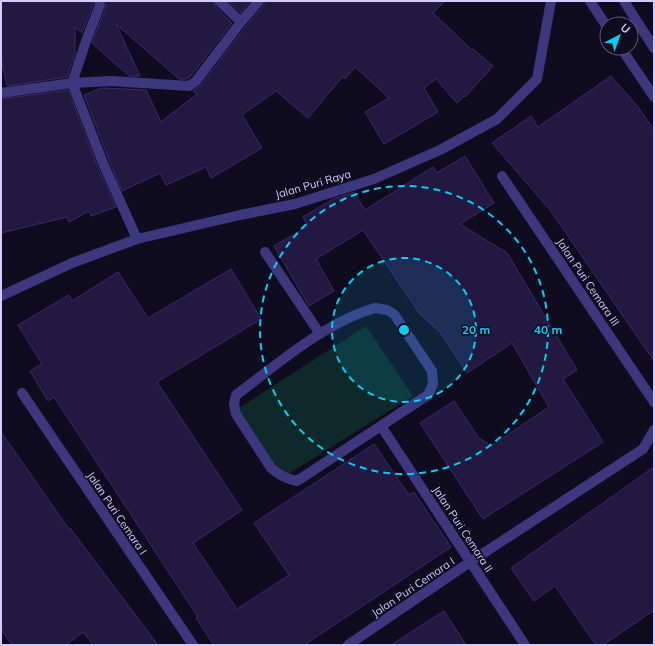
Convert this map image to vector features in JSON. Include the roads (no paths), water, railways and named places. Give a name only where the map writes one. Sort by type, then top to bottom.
[{"type":"street","points":[[99,1],[100,5],[86,40],[72,83],[103,163],[136,239]]},
{"type":"street","points":[[218,1],[241,22]]},
{"type":"street","points":[[1,92],[72,83],[111,81],[188,86],[196,81],[259,1]]},
{"type":"street","name":"Jalan Puri Raya","points":[[1,296],[72,263],[136,239],[295,204],[374,179],[440,150],[498,119],[537,79],[551,1]]},
{"type":"street","points":[[590,1],[600,16]]},
{"type":"street","points":[[624,1],[654,48]]},
{"type":"street","points":[[626,56],[654,97]]},
{"type":"street","name":"Jalan Puri Cemara III","points":[[502,176],[654,402]]},
{"type":"street","points":[[265,252],[320,334]]},
{"type":"street","points":[[375,308],[387,310],[394,314],[432,371],[433,384],[428,395],[381,426],[297,480],[287,479],[279,475],[271,468],[236,414],[234,404],[236,395],[320,334],[360,312],[375,308]]},
{"type":"street","name":"Jalan Puri Cemara I","points":[[22,394],[193,645]]},
{"type":"street","name":"Jalan Puri Cemara II","points":[[381,426],[525,645]]},
{"type":"street","points":[[470,562],[643,449],[654,430]]},
{"type":"street","name":"Jalan Puri Cemara I","points":[[348,645],[470,562]]}]
